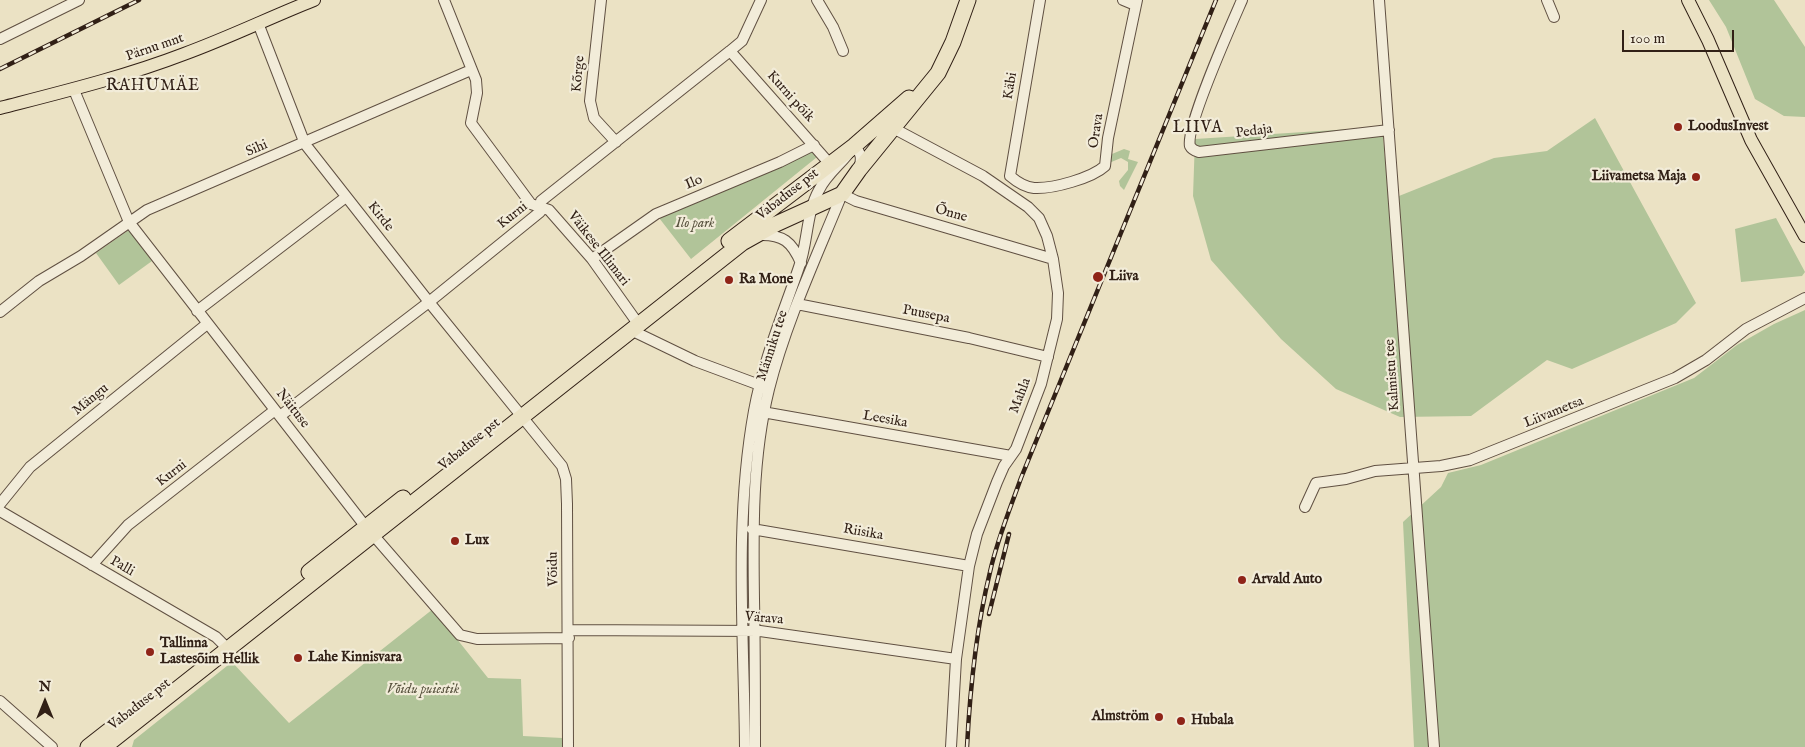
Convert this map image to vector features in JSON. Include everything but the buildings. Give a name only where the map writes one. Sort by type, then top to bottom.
[{"type":"highway","name":"Männiku tee","points":[[854,146],[906,102],[920,86],[941,50],[959,0]]},
{"type":"highway","name":"Männiku tee","points":[[842,194],[859,170],[938,73],[953,42],[968,0]]},
{"type":"highway","name":"Vabaduse pst","points":[[635,323],[829,163],[854,146]]},
{"type":"highway","name":"Vabaduse pst","points":[[98,745],[518,413],[635,323],[754,235],[842,194]]},
{"type":"main road","name":"Pärnu mnt","points":[[0,108],[74,90],[184,54],[314,0]]},
{"type":"main road","points":[[1688,0],[1708,40],[1751,140],[1805,236]]},
{"type":"street","points":[[0,39],[79,0]]},
{"type":"street","points":[[444,0],[471,70]]},
{"type":"street","name":"Kõrge","points":[[602,0],[590,101],[594,118],[616,142]]},
{"type":"street","name":"Kurni","points":[[92,565],[128,525],[429,302],[540,212],[541,201],[742,41],[761,0]]},
{"type":"street","points":[[817,0],[843,51]]},
{"type":"street","name":"Käbi","points":[[1010,176],[1040,0]]},
{"type":"street","points":[[1123,0],[1136,3]]},
{"type":"street","name":"Pedaja","points":[[1242,0],[1197,114],[1190,136],[1190,146],[1193,150],[1199,152],[1389,130]]},
{"type":"street","name":"Kalmistu tee","points":[[1379,0],[1413,468],[1425,599],[1434,747]]},
{"type":"street","points":[[1547,0],[1554,17]]},
{"type":"street","name":"Orava","points":[[1010,176],[1022,184],[1033,188],[1046,187],[1089,176],[1105,166],[1136,3]]},
{"type":"street","name":"Kirde","points":[[258,23],[305,144],[518,413]]},
{"type":"street","name":"Kurni põik","points":[[730,51],[829,163]]},
{"type":"street","name":"Sihi","points":[[0,312],[39,281],[81,256],[147,210],[305,144],[471,70]]},
{"type":"street","name":"Väikese Illimari","points":[[471,70],[476,80],[477,93],[471,123],[532,204],[549,210],[592,259],[635,323]]},
{"type":"street","name":"Näituse","points":[[74,90],[128,222],[370,531],[460,635],[477,639],[568,634]]},
{"type":"street","name":"Mahla","points":[[894,128],[965,165],[1028,207],[1039,218],[1047,236],[1053,259],[1057,307],[1048,357],[1036,398],[1016,449],[1004,466],[986,508],[969,566],[956,659],[951,747]]},
{"type":"street","name":"Ilo","points":[[592,259],[656,214],[780,162],[814,145]]},
{"type":"street","points":[[854,146],[860,152],[862,158],[859,170]]},
{"type":"street","name":"Männiku tee","points":[[757,747],[742,506],[764,386],[790,294],[801,263],[812,209],[823,183],[846,159],[854,146]]},
{"type":"street","name":"Männiku tee","points":[[764,386],[817,251],[842,194]]},
{"type":"street","name":"Õnne","points":[[842,194],[856,202],[1053,259]]},
{"type":"street","points":[[197,311],[346,197]]},
{"type":"street","points":[[754,235],[774,235],[786,239],[795,248],[801,263]]},
{"type":"street","points":[[790,294],[797,304]]},
{"type":"street","name":"Liivametsa","points":[[1306,506],[1316,483],[1346,479],[1375,470],[1413,468],[1470,460],[1500,450],[1675,378],[1706,360],[1746,329],[1805,298]]},
{"type":"street","name":"Puusepa","points":[[797,304],[960,336],[1048,357]]},
{"type":"street","points":[[635,323],[637,333],[695,361],[764,386]]},
{"type":"street","name":"Mängu","points":[[0,504],[30,467],[207,324]]},
{"type":"street","name":"Männiku tee","points":[[745,747],[752,529],[759,412]]},
{"type":"street","name":"Leesika","points":[[759,412],[1011,456]]},
{"type":"street","name":"Võidu","points":[[518,413],[548,446],[562,466],[566,479],[568,747]]},
{"type":"street","name":"Palli","points":[[0,511],[192,622],[224,645]]},
{"type":"street","name":"Riisika","points":[[752,529],[969,566]]},
{"type":"street","name":"Värava","points":[[568,634],[749,630],[956,659]]},
{"type":"street","points":[[0,701],[52,747]]},
{"type":"green space","points":[[1709,0],[1774,0],[1805,47],[1805,117],[1784,116],[1755,99],[1726,27]]},
{"type":"green space","points":[[1595,118],[1696,303],[1676,323],[1572,369],[1547,360],[1471,416],[1400,417],[1336,389],[1281,339],[1211,260],[1193,196],[1195,139],[1382,127],[1389,200],[1494,158],[1547,151]]},
{"type":"green space","name":"Ilo park","points":[[814,145],[822,153],[691,259],[656,214]]},
{"type":"green space","points":[[1124,149],[1130,151],[1128,159],[1138,162],[1124,190],[1120,186],[1119,181],[1128,170],[1128,162],[1121,158],[1109,163],[1112,154]]},
{"type":"green space","points":[[1776,218],[1805,272],[1802,276],[1741,282],[1735,229]]},
{"type":"green space","points":[[129,230],[152,261],[119,285],[96,253]]},
{"type":"green space","points":[[1805,310],[1805,747],[1414,747],[1403,522],[1441,487],[1448,473],[1481,465],[1694,378],[1737,345],[1774,324]]},
{"type":"green space","name":"Võidu puiestik","points":[[433,609],[488,678],[521,679],[523,736],[562,738],[562,747],[132,747],[134,740],[232,662],[289,723]]},
{"type":"railway","points":[[0,69],[139,0]]},
{"type":"railway","points":[[967,747],[977,637],[985,594],[1000,536],[1021,478],[1216,0]]},
{"type":"railway","points":[[989,614],[1009,534]]},
{"type":"place","name":"LoodusInvest","points":[[1678,127]]},
{"type":"place","name":"Liivametsa Maja","points":[[1696,177]]},
{"type":"place","name":"Liiva","points":[[1098,277]]},
{"type":"place","name":"Ra Mone","points":[[729,280]]},
{"type":"place","name":"Lux","points":[[455,541]]},
{"type":"place","name":"Arvald Auto","points":[[1242,580]]},
{"type":"place","name":"Tallinna Lastesõim Hellik","points":[[150,652]]},
{"type":"place","name":"Lahe Kinnisvara","points":[[298,658]]},
{"type":"place","name":"Almström","points":[[1159,717]]},
{"type":"place","name":"Hubala","points":[[1181,721]]},
{"type":"district","name":"RAHUMÄE","points":[[153,87]]},
{"type":"district","name":"LIIVA","points":[[1198,129]]}]
